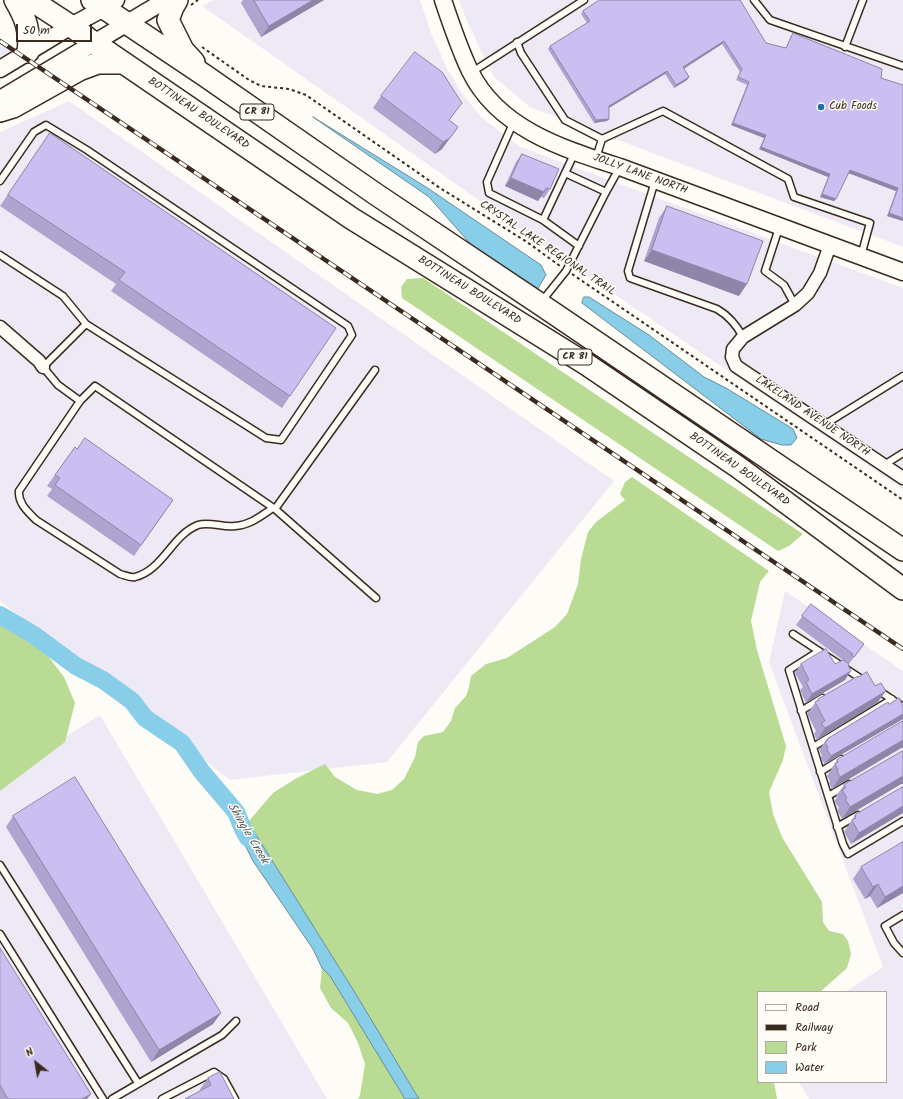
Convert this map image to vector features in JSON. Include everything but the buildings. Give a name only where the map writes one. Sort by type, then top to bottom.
[{"type":"highway","points":[[15,0],[23,14],[27,28],[30,40],[28,52]]},
{"type":"highway","name":"BOTTINEAU BOULEVARD","points":[[31,0],[94,10],[126,24],[204,75],[377,195],[903,550]]},
{"type":"highway","points":[[177,0],[168,20],[184,50],[204,75]]},
{"type":"highway","name":"BOTTINEAU BOULEVARD","points":[[94,10],[100,39],[123,63],[351,218],[592,368],[738,467],[903,589]]},
{"type":"highway","points":[[0,111],[13,107],[79,70],[98,63],[123,63]]},
{"type":"street","points":[[0,99],[166,0]]},
{"type":"street","name":"JOLLY LANE NORTH","points":[[443,0],[457,41],[470,72],[484,93],[498,109],[530,132],[574,152],[620,167],[903,272]]},
{"type":"street","points":[[0,69],[94,10]]},
{"type":"street","points":[[743,336],[795,305],[808,293],[820,273],[830,245]]},
{"type":"street","points":[[0,327],[39,361],[43,367]]},
{"type":"street","name":"LAKELAND AVENUE NORTH","points":[[743,336],[733,349],[732,357],[736,366],[903,478]]},
{"type":"lane","points":[[470,72],[584,0]]},
{"type":"lane","points":[[754,0],[770,20],[903,66]]},
{"type":"lane","points":[[846,47],[863,0]]},
{"type":"lane","points":[[517,42],[521,53],[565,120],[602,139]]},
{"type":"lane","points":[[595,159],[602,139],[663,111],[788,179],[794,197],[870,223],[861,257]]},
{"type":"lane","points":[[514,120],[487,182],[489,193],[543,220],[579,246]]},
{"type":"lane","points":[[0,181],[34,132],[46,125],[87,150],[348,326],[352,335],[281,440],[266,438],[86,324],[63,296],[0,255]]},
{"type":"lane","points":[[543,220],[574,152]]},
{"type":"lane","points":[[540,304],[566,271],[620,167]]},
{"type":"lane","points":[[565,173],[606,192]]},
{"type":"lane","points":[[655,180],[628,271],[630,278],[717,309],[728,316],[743,336]]},
{"type":"lane","points":[[780,227],[765,271],[784,285],[795,305]]},
{"type":"lane","points":[[80,401],[58,385],[43,367],[86,324]]},
{"type":"lane","points":[[375,370],[274,509],[254,521],[234,526],[215,524],[199,525],[183,535],[164,556],[148,570],[134,577],[120,574],[36,520],[27,511],[18,498],[19,491],[80,401],[95,386],[274,509],[376,598]]},
{"type":"lane","points":[[824,425],[903,376]]},
{"type":"lane","points":[[884,465],[903,453]]},
{"type":"lane","points":[[793,634],[903,707]]},
{"type":"lane","points":[[819,651],[789,670],[842,844],[848,854],[903,821]]},
{"type":"lane","points":[[852,681],[858,677]]},
{"type":"lane","points":[[801,711],[827,696]]},
{"type":"lane","points":[[812,747],[892,699]]},
{"type":"lane","points":[[820,772],[846,757]]},
{"type":"lane","points":[[828,796],[855,780]]},
{"type":"lane","points":[[837,827],[864,812]]},
{"type":"lane","points":[[0,865],[138,1083]]},
{"type":"lane","points":[[903,915],[885,926],[894,943],[903,953]]},
{"type":"lane","points":[[0,934],[103,1099]]},
{"type":"lane","points":[[112,1099],[222,1035],[236,1021]]},
{"type":"lane","points":[[162,1099],[214,1072],[224,1079],[235,1099]]},
{"type":"path","name":"CRYSTAL LAKE REGIONAL TRAIL","points":[[201,46],[250,80],[262,86],[289,89],[306,95],[440,188],[527,242],[566,271],[903,500]]},
{"type":"shaded area","points":[[213,0],[420,0],[431,33],[447,68],[461,92],[481,117],[519,146],[903,288],[903,489],[577,269],[202,6]]},
{"type":"shaded area","points":[[459,0],[903,0],[903,247],[530,107],[493,76],[467,21]]},
{"type":"shaded area","points":[[0,43],[16,53],[0,63]]},
{"type":"shaded area","points":[[69,101],[614,481],[387,762],[230,780],[0,601],[0,132]]},
{"type":"shaded area","points":[[785,591],[903,671],[903,1099],[809,1099],[800,1083],[887,1083],[887,991],[847,991],[883,967],[769,662]]},
{"type":"shaded area","points":[[100,715],[327,1099],[0,1099],[0,778]]},
{"type":"green space","points":[[423,278],[803,534],[789,546],[778,551],[402,298],[401,287],[407,279]]},
{"type":"green space","points":[[632,477],[769,571],[760,582],[751,621],[757,650],[786,746],[783,760],[769,792],[773,814],[782,837],[822,902],[823,922],[829,931],[843,934],[848,941],[851,954],[847,968],[821,991],[757,991],[757,1083],[774,1083],[777,1099],[419,1099],[357,996],[248,822],[273,793],[295,779],[325,764],[335,777],[357,790],[377,794],[392,790],[404,779],[415,757],[418,742],[424,736],[443,732],[451,721],[455,708],[466,696],[471,676],[486,664],[507,658],[555,627],[567,614],[578,584],[581,559],[588,532],[596,522],[625,500],[620,494],[625,482]]},
{"type":"green space","points":[[0,621],[48,656],[64,677],[75,703],[65,742],[0,791]]},
{"type":"green space","points":[[322,968],[330,976],[405,1099],[358,1099],[365,1064],[358,1043],[348,1023],[331,1008],[320,988]]},
{"type":"water","points":[[313,117],[426,187],[541,265],[546,275],[537,290],[474,248],[429,197]]},
{"type":"water","points":[[584,297],[589,297],[649,335],[704,377],[726,388],[793,429],[797,438],[791,445],[782,445],[761,439],[582,303]]},
{"type":"water","points":[[238,810],[248,822],[357,996],[419,1099],[405,1099],[330,976],[322,968],[313,949],[253,861],[236,827]]},
{"type":"waterway","name":"Shingle Creek","points":[[0,615],[34,635],[76,666],[103,680],[132,701],[145,718],[182,743],[202,772],[236,812],[248,838]]},
{"type":"railway","points":[[0,41],[903,649]]},
{"type":"place","name":"Cub Foods","points":[[821,107]]}]
